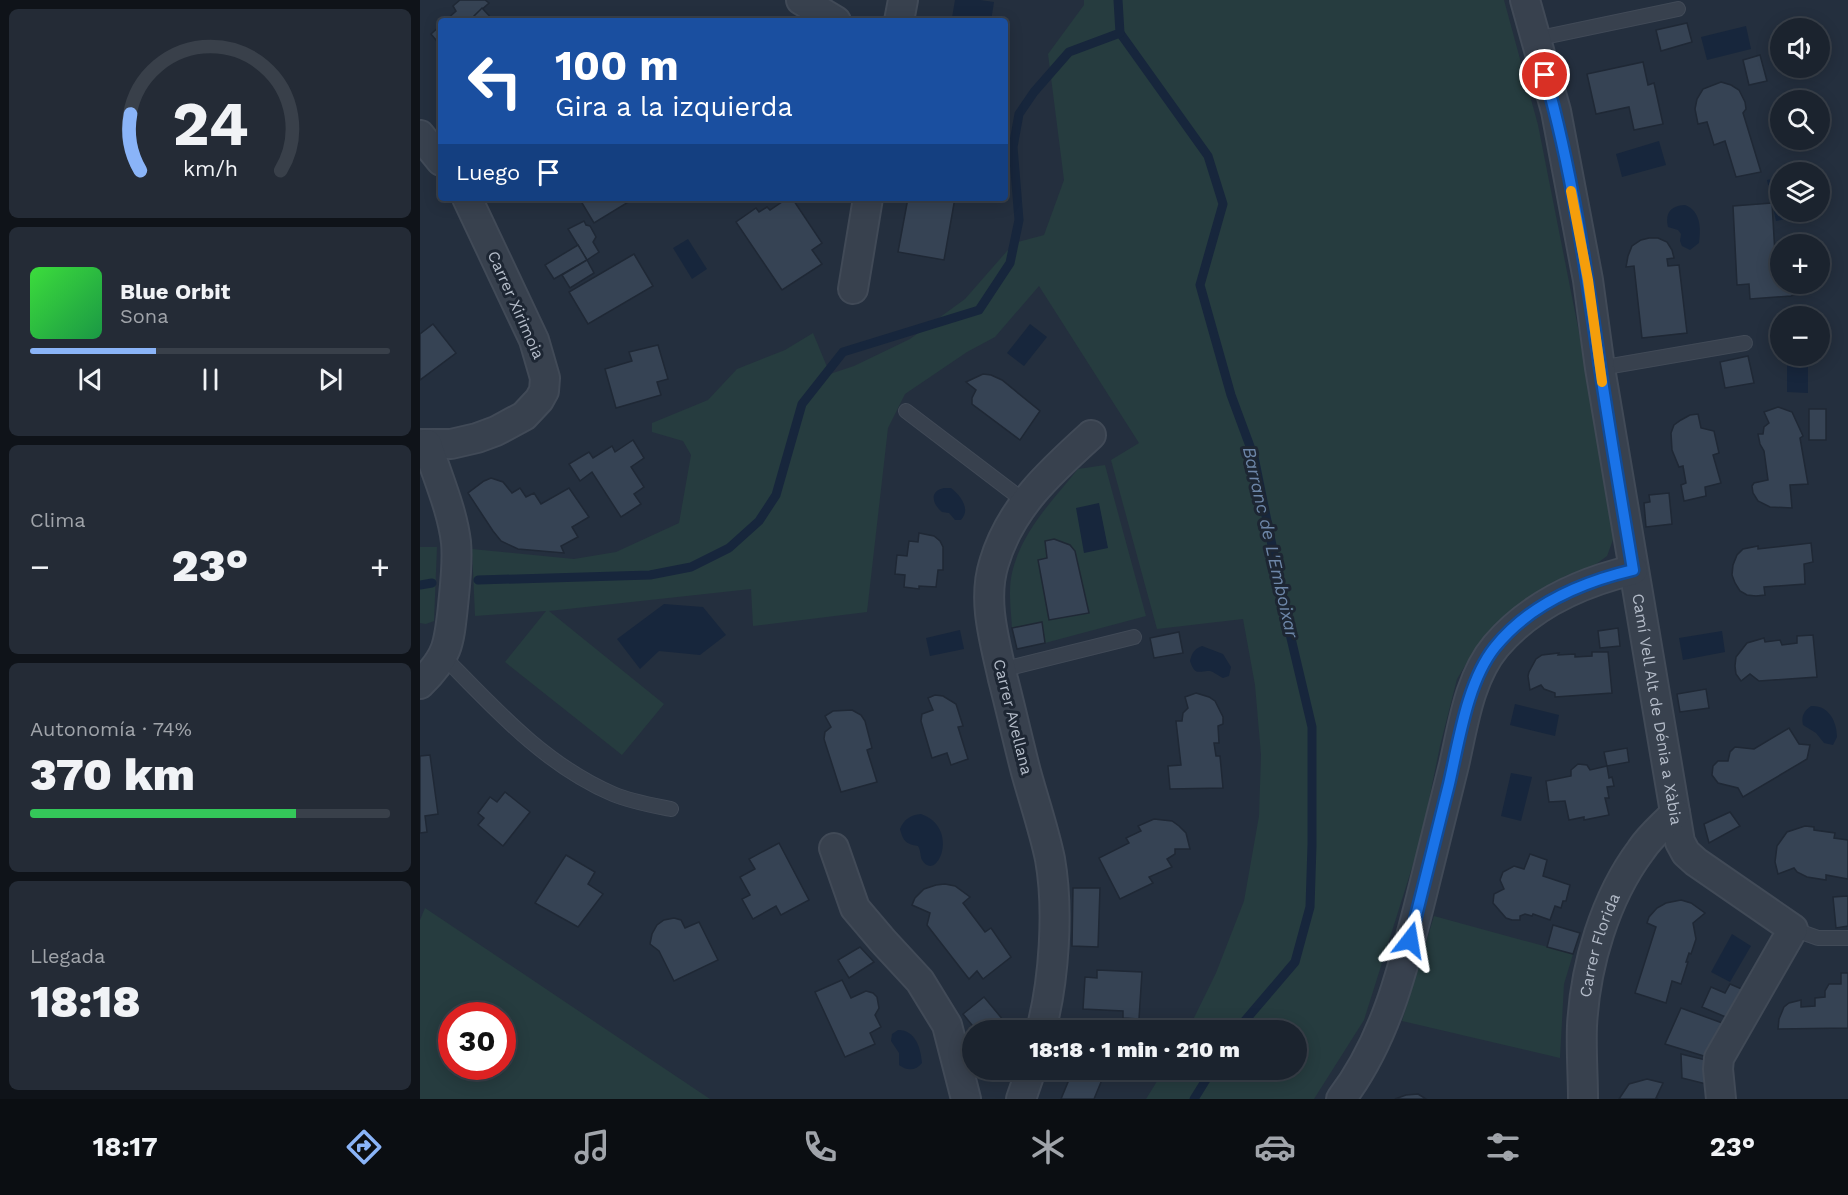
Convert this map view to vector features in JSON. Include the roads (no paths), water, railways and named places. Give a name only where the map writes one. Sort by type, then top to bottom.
[{"type":"street","points":[[801,0],[831,18]]},
{"type":"street","points":[[900,18],[903,0]]},
{"type":"street","name":"Camí Vell Alt de Dénia a Xàbia","points":[[1526,0],[1556,111],[1588,280],[1633,570],[1680,842],[1686,854],[1792,929]]},
{"type":"street","points":[[420,135],[438,157]]},
{"type":"street","name":"Carrer Xirimoia","points":[[420,684],[444,657],[452,622],[456,575],[456,541],[449,512],[424,444],[452,444],[496,431],[524,416],[544,391],[545,378],[534,340],[468,201]]},
{"type":"street","points":[[853,289],[868,201]]},
{"type":"street","name":"Carrer Avellana","points":[[1043,1020],[1053,945],[1055,910],[1053,885],[1046,844],[1001,670],[990,613],[990,584],[993,564],[1000,545],[1024,501],[1051,471],[1091,435]]},
{"type":"street","points":[[1341,1099],[1375,1044],[1405,962],[1464,723],[1480,670],[1495,647],[1508,633],[1540,608],[1587,583],[1633,570]]},
{"type":"street","name":"Carrer Florida","points":[[1583,1099],[1582,1026],[1592,962],[1606,914],[1623,878],[1641,849],[1675,813]]},
{"type":"street","points":[[834,848],[855,908],[920,981],[947,1025],[966,1099]]},
{"type":"street","points":[[1722,1099],[1718,1069],[1719,1058],[1792,929]]},
{"type":"street","points":[[1021,1099],[1028,1080]]},
{"type":"lane","points":[[1535,39],[1678,9]]},
{"type":"lane","points":[[1600,368],[1745,343]]},
{"type":"lane","points":[[906,411],[1024,501]]},
{"type":"lane","points":[[1001,670],[1134,637]]},
{"type":"lane","points":[[444,657],[518,732],[556,763],[613,794],[638,803],[671,809]]},
{"type":"lane","points":[[1792,929],[1818,938],[1848,939]]},
{"type":"water","points":[[955,0],[994,2],[991,18],[952,18]]},
{"type":"water","points":[[1746,26],[1751,49],[1707,60],[1701,37]]},
{"type":"water","points":[[1659,141],[1666,165],[1622,177],[1616,154]]},
{"type":"water","points":[[1685,205],[1697,216],[1700,226],[1699,243],[1690,250],[1682,246],[1681,234],[1678,230],[1668,227],[1667,222],[1668,214],[1673,208]]},
{"type":"water","points":[[688,239],[707,269],[692,279],[673,248]]},
{"type":"water","points":[[1030,324],[1047,337],[1024,366],[1007,353]]},
{"type":"water","points":[[1787,366],[1808,366],[1808,393],[1787,392]]},
{"type":"water","points":[[944,488],[951,488],[964,503],[965,511],[961,520],[955,520],[949,513],[942,512],[934,502],[936,492]]},
{"type":"water","points":[[1099,503],[1108,548],[1084,553],[1076,508]]},
{"type":"water","points":[[664,604],[703,607],[726,635],[700,655],[659,651],[640,669],[617,639]]},
{"type":"water","points":[[960,630],[964,649],[930,656],[926,638]]},
{"type":"water","points":[[1722,631],[1725,652],[1683,660],[1679,638]]},
{"type":"water","points":[[1202,646],[1223,654],[1231,667],[1229,676],[1223,678],[1210,671],[1195,671],[1190,661],[1195,650]]},
{"type":"water","points":[[1515,704],[1559,715],[1555,736],[1510,725]]},
{"type":"water","points":[[1811,706],[1823,708],[1834,720],[1837,737],[1833,745],[1824,743],[1816,733],[1803,725],[1804,714]]},
{"type":"water","points":[[1511,773],[1532,777],[1521,821],[1501,816]]},
{"type":"water","points":[[921,814],[933,821],[940,830],[943,841],[939,860],[934,865],[928,865],[922,860],[918,846],[906,841],[900,829],[908,818]]},
{"type":"water","points":[[1732,934],[1751,946],[1730,982],[1711,972]]},
{"type":"water","points":[[898,1030],[909,1033],[916,1041],[922,1063],[917,1068],[908,1069],[899,1065],[899,1053],[891,1041],[892,1034]]},
{"type":"waterway","name":"Barranc de L'Emboixar","points":[[478,580],[650,575],[691,567],[729,548],[759,521],[776,495],[802,404],[843,352],[979,310],[1010,263],[1019,220],[1013,147],[1019,114],[1034,92],[1069,52],[1120,33],[1118,0]]},
{"type":"waterway","name":"Barranc de L'Emboixar","points":[[1120,33],[1208,156],[1223,204],[1200,285],[1231,395],[1254,457],[1290,634],[1312,727],[1310,907],[1295,962],[1246,1020]]},
{"type":"waterway","name":"Barranc de L'Emboixar","points":[[420,585],[432,583]]},
{"type":"waterway","name":"Barranc de L'Emboixar","points":[[1194,1099],[1206,1080]]}]
